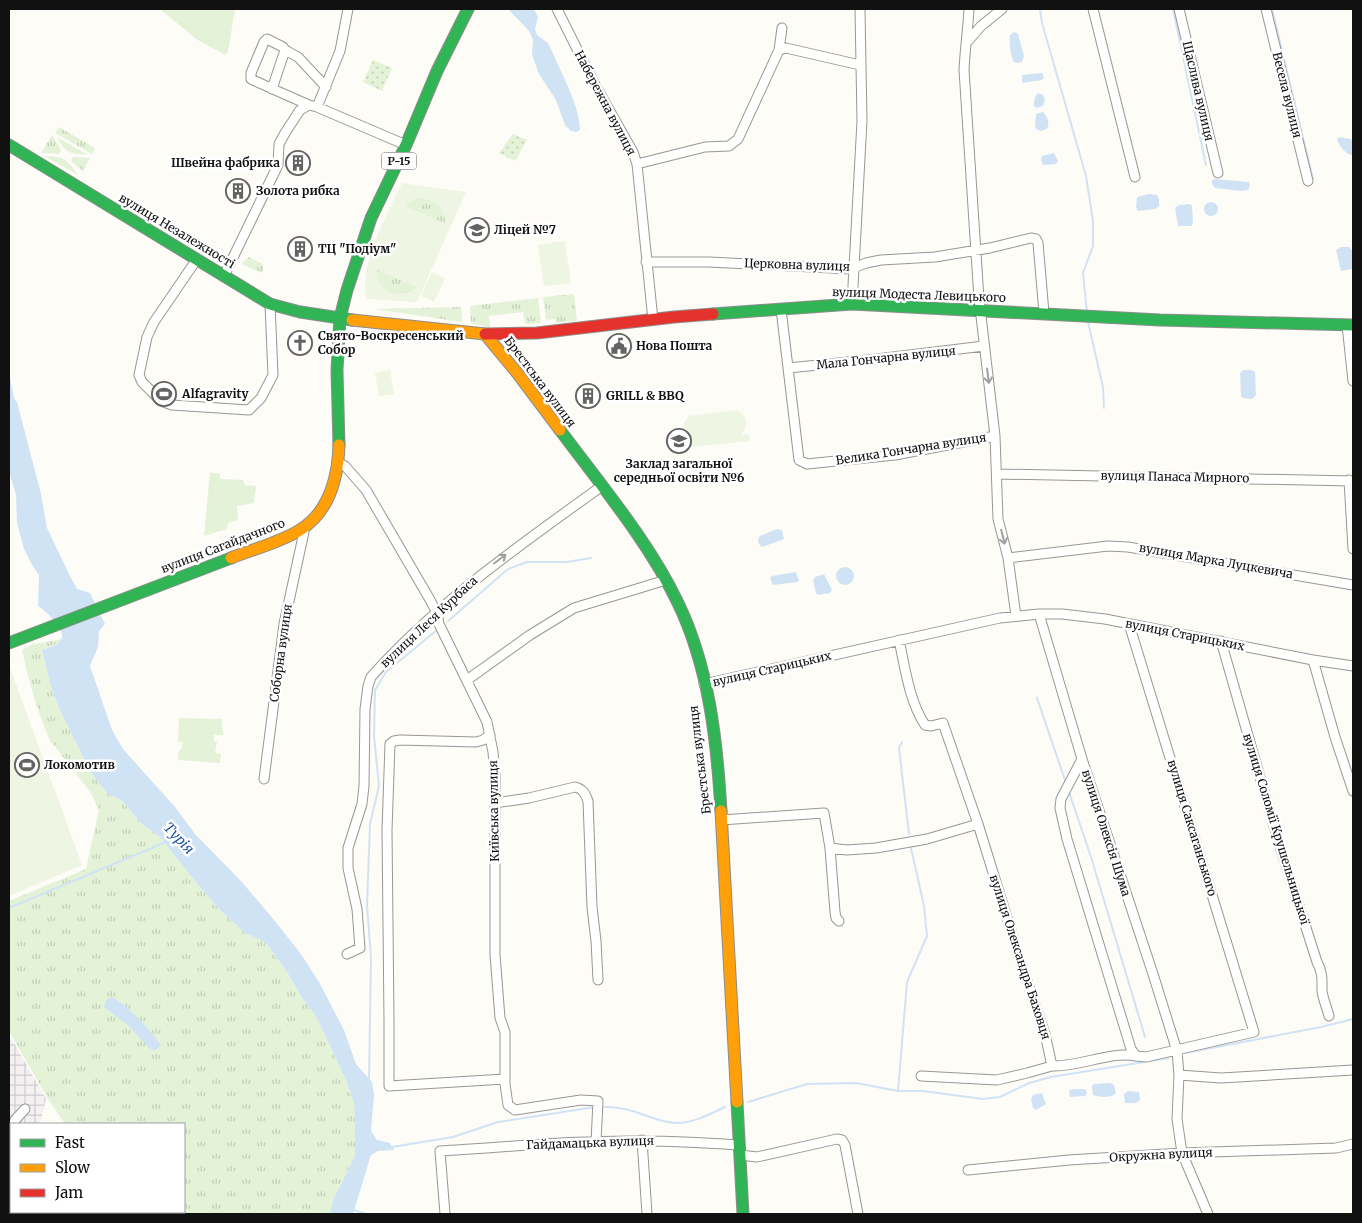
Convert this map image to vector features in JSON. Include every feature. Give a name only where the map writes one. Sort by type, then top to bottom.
[{"type":"main road","name":"Р-15","points":[[340,318],[347,290],[371,218],[406,145],[437,71],[468,9]]},
{"type":"main road","name":"вулиця Незалежності","points":[[9,145],[270,304],[300,312],[340,318]]},
{"type":"main road","name":"вулиця Модеста Левицького","points":[[486,334],[537,334],[653,320],[852,304],[1087,316],[1350,325]]},
{"type":"main road","name":"Брестська вулиця","points":[[340,318],[447,332],[486,334],[602,486],[666,580],[679,606],[691,636],[712,723],[721,820],[743,1214]]},
{"type":"main road","name":"вулиця Сагайдачного","points":[[9,643],[285,537],[302,529],[317,516],[334,488],[339,463],[336,377],[340,318]]},
{"type":"street","points":[[224,276],[278,166],[279,144],[295,116],[300,110],[313,106],[326,87],[340,51],[348,9]]},
{"type":"street","name":"Набережна вулиця","points":[[557,9],[594,85],[633,152],[637,164],[653,320]]},
{"type":"street","points":[[852,304],[862,121],[860,9]]},
{"type":"street","points":[[969,9],[968,41],[965,51],[964,70],[980,310],[995,436],[998,519],[1008,558],[1016,616]]},
{"type":"street","points":[[968,41],[981,26],[1002,9]]},
{"type":"street","points":[[1093,9],[1135,177]]},
{"type":"street","name":"Щаслива вулиця","points":[[1179,9],[1218,173]]},
{"type":"street","name":"Весела вулиця","points":[[1266,9],[1308,181]]},
{"type":"street","points":[[637,164],[705,147],[729,146],[733,144],[738,139],[780,50],[782,28]]},
{"type":"street","points":[[326,87],[303,61],[283,47],[267,39],[264,42],[251,73],[251,79],[406,145]]},
{"type":"street","points":[[780,50],[786,48],[860,65]]},
{"type":"street","points":[[272,89],[285,50]]},
{"type":"street","name":"Церковна вулиця","points":[[646,262],[709,262],[851,269],[881,260],[935,257],[1031,238],[1036,239],[1038,243],[1044,313]]},
{"type":"street","points":[[197,259],[154,322],[147,337],[139,375],[142,382],[161,401],[172,405],[249,410],[261,398],[273,375],[270,304]]},
{"type":"street","name":"Велика Гончарна вулиця","points":[[781,309],[799,460],[807,464],[894,454],[995,436]]},
{"type":"street","points":[[1350,325],[1353,381]]},
{"type":"street","name":"Мала Гончарна вулиця","points":[[788,368],[984,346]]},
{"type":"street","name":"Київська вулиця","points":[[339,463],[345,466],[366,490],[437,614],[439,624],[483,711],[490,735],[493,752],[495,802],[495,955],[500,1018],[506,1032],[506,1100],[508,1105],[515,1110],[581,1100],[594,1100],[598,1102],[596,1142]]},
{"type":"street","name":"вулиця Панаса Мирного","points":[[997,474],[1351,480]]},
{"type":"street","points":[[1351,480],[1353,549]]},
{"type":"street","name":"вулиця Леся Курбаса","points":[[347,954],[360,948],[357,909],[348,868],[348,848],[362,804],[368,686],[371,677],[383,663],[483,573],[602,486]]},
{"type":"street","name":"Соборна вулиця","points":[[264,779],[284,624],[304,532],[302,529]]},
{"type":"street","name":"вулиця Марка Луцкевича","points":[[1008,558],[1108,546],[1128,547],[1353,585]]},
{"type":"street","points":[[467,680],[530,635],[574,608],[666,580]]},
{"type":"street","name":"вулиця Старицьких","points":[[704,684],[981,621],[1039,614],[1078,615],[1353,666]]},
{"type":"street","name":"вулиця Олексія Шума","points":[[1039,614],[1082,758],[1177,1051],[1179,1075],[1177,1118],[1182,1153],[1208,1214]]},
{"type":"street","name":"вулиця Саксаганського","points":[[1128,624],[1254,1032],[1177,1051]]},
{"type":"street","name":"вулиця Олександра Баховця","points":[[899,640],[910,686],[922,720],[925,725],[931,726],[943,723],[978,824],[1045,1034],[1052,1066]]},
{"type":"street","name":"вулиця Соломії Крушельницької","points":[[1221,641],[1278,840],[1317,962],[1321,969],[1323,976],[1322,993],[1329,1016]]},
{"type":"street","points":[[1313,660],[1353,791]]},
{"type":"street","points":[[490,735],[476,742],[400,740],[390,744],[387,830],[390,1020],[389,1086],[505,1079]]},
{"type":"street","points":[[1082,758],[1061,798],[1060,808],[1067,839],[1128,1040],[1136,1056]]},
{"type":"street","points":[[495,802],[529,798],[575,787],[581,788],[586,793],[598,980]]},
{"type":"street","points":[[721,820],[824,814],[830,848],[835,912],[836,918],[839,921]]},
{"type":"street","points":[[830,848],[847,850],[876,848],[927,839],[978,824]]},
{"type":"street","points":[[921,1076],[997,1080],[1027,1074],[1052,1066],[1070,1065],[1120,1056],[1146,1057],[1177,1051]]},
{"type":"street","points":[[1179,1075],[1221,1078],[1353,1070]]},
{"type":"street","points":[[14,1123],[14,1120],[25,1108]]},
{"type":"street","name":"Гайдамацька вулиця","points":[[445,1214],[440,1151],[642,1140],[696,1142],[739,1150],[757,1157],[837,1139],[842,1140],[845,1145],[858,1214]]},
{"type":"street","points":[[642,1140],[647,1214]]},
{"type":"street","name":"Окружна вулиця","points":[[968,1170],[1069,1160],[1182,1153],[1336,1148],[1353,1144]]},
{"type":"shaded area","points":[[9,1034],[46,1099],[40,1123],[10,1123],[10,1213],[22,1213],[9,1214]]},
{"type":"green space","points":[[160,9],[235,9],[228,52],[225,55],[196,39]]},
{"type":"green space","points":[[373,60],[392,68],[382,91],[363,82]]},
{"type":"green space","points":[[59,127],[95,148],[92,154],[55,133]]},
{"type":"green space","points":[[513,134],[527,140],[515,161],[499,153]]},
{"type":"green space","points":[[52,135],[61,150],[59,154],[41,153]]},
{"type":"green space","points":[[57,137],[88,155],[69,152]]},
{"type":"green space","points":[[44,156],[64,160],[71,165],[78,175]]},
{"type":"green space","points":[[73,157],[90,158],[83,171],[71,161]]},
{"type":"green space","points":[[402,183],[466,192],[417,302],[367,299],[365,286],[370,256],[382,224]],"holes":[[[418,198],[429,199],[438,204],[444,213],[446,224],[404,206]],[[376,269],[418,287],[418,288],[404,294],[391,292],[380,284]]]},
{"type":"green space","points":[[418,198],[429,199],[438,204],[444,213],[446,224],[404,206]]},
{"type":"green space","points":[[565,241],[571,283],[544,286],[538,245]]},
{"type":"green space","points":[[249,257],[263,264],[263,273],[241,264]]},
{"type":"green space","points":[[376,269],[418,287],[404,294],[390,293],[380,284]]},
{"type":"green space","points":[[432,272],[445,278],[434,302],[421,296]]},
{"type":"green space","points":[[574,294],[577,321],[556,323],[555,319],[546,320],[543,297]]},
{"type":"green space","points":[[538,298],[541,323],[525,324],[523,312],[489,316],[490,328],[471,323],[470,306]]},
{"type":"green space","points":[[461,307],[462,322],[374,309]]},
{"type":"green space","points":[[390,370],[394,394],[379,396],[375,373]]},
{"type":"green space","points":[[736,410],[743,415],[746,421],[745,428],[740,435],[749,434],[750,441],[682,448],[681,441],[693,440],[684,429],[684,422],[689,416]]},
{"type":"green space","points":[[210,472],[220,474],[220,479],[243,480],[245,485],[256,486],[254,503],[237,506],[238,520],[228,523],[227,529],[204,536]]},
{"type":"green space","points":[[62,639],[60,642],[42,650],[51,687],[59,708],[91,773],[108,794],[121,800],[142,824],[160,837],[220,910],[245,933],[265,942],[317,1018],[347,1081],[354,1103],[355,1156],[333,1200],[330,1214],[87,1214],[185,1213],[185,1123],[64,1123],[48,1099],[9,1031],[9,901],[86,869],[99,810],[91,793],[49,739],[37,707],[22,650],[33,644]]},
{"type":"green space","name":"Локомотив","points":[[9,665],[82,865],[9,896]]},
{"type":"green space","points":[[179,718],[222,719],[223,735],[214,735],[214,741],[217,742],[215,753],[221,754],[220,763],[178,760],[179,750],[181,750],[183,742],[178,742]]},
{"type":"water","points":[[508,9],[534,9],[538,17],[535,29],[537,35],[548,43],[552,51],[577,110],[580,130],[576,132],[571,131],[565,125],[556,100],[539,74],[532,55],[533,40],[529,31]]},
{"type":"water","points":[[1014,32],[1018,34],[1024,56],[1022,62],[1018,63],[1014,62],[1010,48],[1010,35]]},
{"type":"water","points":[[1042,73],[1044,77],[1042,80],[1022,83],[1022,75]]},
{"type":"water","points":[[1038,93],[1043,95],[1045,100],[1043,106],[1036,108],[1034,101]]},
{"type":"water","points":[[1043,112],[1048,124],[1047,129],[1041,131],[1036,129],[1035,126],[1036,114]]},
{"type":"water","points":[[1339,137],[1351,139],[1353,155],[1345,152],[1341,147],[1337,139]]},
{"type":"water","points":[[1054,153],[1058,161],[1056,164],[1043,165],[1042,156]]},
{"type":"water","points":[[1212,180],[1249,182],[1250,186],[1248,190],[1242,191],[1215,188]]},
{"type":"water","points":[[1149,194],[1157,195],[1159,206],[1155,209],[1138,211],[1136,207],[1137,197]]},
{"type":"water","points":[[1208,202],[1214,202],[1218,209],[1214,216],[1208,216],[1204,212],[1204,206]]},
{"type":"water","points":[[1190,204],[1192,206],[1193,223],[1191,226],[1178,226],[1175,208],[1179,205]]},
{"type":"water","points":[[1341,247],[1349,247],[1352,250],[1352,269],[1341,271],[1336,250]]},
{"type":"water","points":[[1243,370],[1255,372],[1256,395],[1252,399],[1241,396],[1240,373]]},
{"type":"water","name":"Турія","points":[[9,372],[14,398],[17,402],[41,494],[47,528],[77,589],[90,593],[105,624],[99,631],[98,647],[90,666],[112,730],[123,749],[175,807],[195,834],[241,881],[301,954],[319,982],[344,1030],[356,1064],[372,1082],[374,1095],[371,1131],[377,1140],[390,1143],[394,1150],[378,1151],[371,1155],[353,1214],[330,1214],[333,1200],[355,1156],[354,1103],[347,1082],[317,1018],[265,942],[245,933],[220,910],[160,837],[142,824],[121,800],[108,794],[91,773],[59,708],[51,687],[42,650],[58,643],[62,637],[61,632],[51,617],[38,606],[39,575],[24,549],[17,523],[16,495],[9,472]]},
{"type":"water","points":[[777,529],[782,530],[784,539],[762,547],[759,544],[758,539],[760,536]]},
{"type":"water","points":[[841,567],[849,567],[854,572],[852,583],[841,585],[836,580],[836,572]]},
{"type":"water","points":[[796,572],[799,581],[797,582],[773,585],[770,578],[772,576]]},
{"type":"water","points":[[824,574],[832,590],[830,593],[818,595],[813,580],[815,577]]},
{"type":"water","points":[[112,997],[132,1012],[161,1045],[155,1051],[149,1048],[130,1027],[104,1007],[106,1000]]},
{"type":"water","points":[[1110,1083],[1114,1085],[1116,1093],[1105,1097],[1093,1095],[1092,1086],[1094,1084]]},
{"type":"water","points":[[1084,1089],[1087,1094],[1085,1096],[1070,1097],[1069,1091]]},
{"type":"water","points":[[1128,1091],[1139,1092],[1140,1100],[1136,1103],[1125,1103],[1124,1094]]},
{"type":"water","points":[[1042,1093],[1046,1104],[1036,1110],[1033,1108],[1031,1099],[1033,1095]]},
{"type":"waterway","points":[[1040,9],[1042,23],[1086,176],[1093,221],[1093,246],[1083,273],[1087,312]]},
{"type":"waterway","points":[[1173,9],[1206,165]]},
{"type":"waterway","points":[[1272,9],[1313,179]]},
{"type":"waterway","points":[[1088,322],[1103,387],[1104,408]]},
{"type":"waterway","points":[[448,621],[508,569],[527,562],[567,562],[591,558]]},
{"type":"waterway","points":[[369,1079],[371,958],[367,906],[370,824],[379,786],[374,736],[375,690],[386,672],[437,630]]},
{"type":"waterway","points":[[1037,698],[1066,783]]},
{"type":"waterway","points":[[902,742],[899,748],[909,834]]},
{"type":"waterway","points":[[1069,792],[1091,857],[1145,1037]]},
{"type":"waterway","name":"Турія","points":[[9,908],[166,842]]},
{"type":"waterway","points":[[898,1091],[907,982],[927,936],[924,906],[911,848]]},
{"type":"waterway","points":[[1185,1053],[1353,1019]]},
{"type":"waterway","points":[[748,1102],[807,1084],[856,1083],[898,1091],[923,1091],[983,1099],[1000,1097],[1029,1083],[1051,1077],[1169,1058]]},
{"type":"waterway","points":[[392,1147],[453,1137],[498,1122],[595,1107]]},
{"type":"waterway","points":[[600,1107],[625,1109],[663,1121],[677,1123],[696,1120],[725,1107]]},
{"type":"waterway","points":[[354,1210],[366,1214]]},
{"type":"traffic: fast","points":[[352,320],[340,318],[347,290],[371,218],[406,145],[437,71],[468,9]]},
{"type":"traffic: fast","points":[[9,145],[270,304],[300,312],[340,318],[337,370],[339,445]]},
{"type":"traffic: fast","points":[[713,314],[852,304],[1160,320],[1353,325]]},
{"type":"traffic: fast","points":[[560,430],[623,514],[653,558],[689,627],[710,705],[721,811]]},
{"type":"traffic: fast","points":[[9,643],[231,558]]},
{"type":"traffic: fast","points":[[737,1102],[743,1214]]},
{"type":"traffic: slow","points":[[352,320],[485,334],[560,430]]},
{"type":"traffic: slow","points":[[231,558],[283,539],[310,523],[325,504],[330,493],[337,470],[339,445]]},
{"type":"traffic: slow","points":[[721,811],[737,1102]]},
{"type":"traffic: jam","points":[[485,334],[537,333],[713,314]]},
{"type":"place","name":"Швейна фабрика","points":[[298,163]]},
{"type":"place","name":"Золота рибка","points":[[238,191]]},
{"type":"place","name":"Ліцей №7","points":[[477,230]]},
{"type":"place","name":"ТЦ \"Подіум\"","points":[[300,249]]},
{"type":"place","name":"Свято-Воскресенський Собор","points":[[300,343]]},
{"type":"place","name":"Нова Пошта","points":[[619,346]]},
{"type":"place","name":"Alfagravity","points":[[164,394]]},
{"type":"place","name":"GRILL & BBQ","points":[[588,396]]},
{"type":"place","name":"Заклад загальної середньої освіти №6","points":[[679,441]]},
{"type":"place","name":"Локомотив","points":[[27,765]]}]
